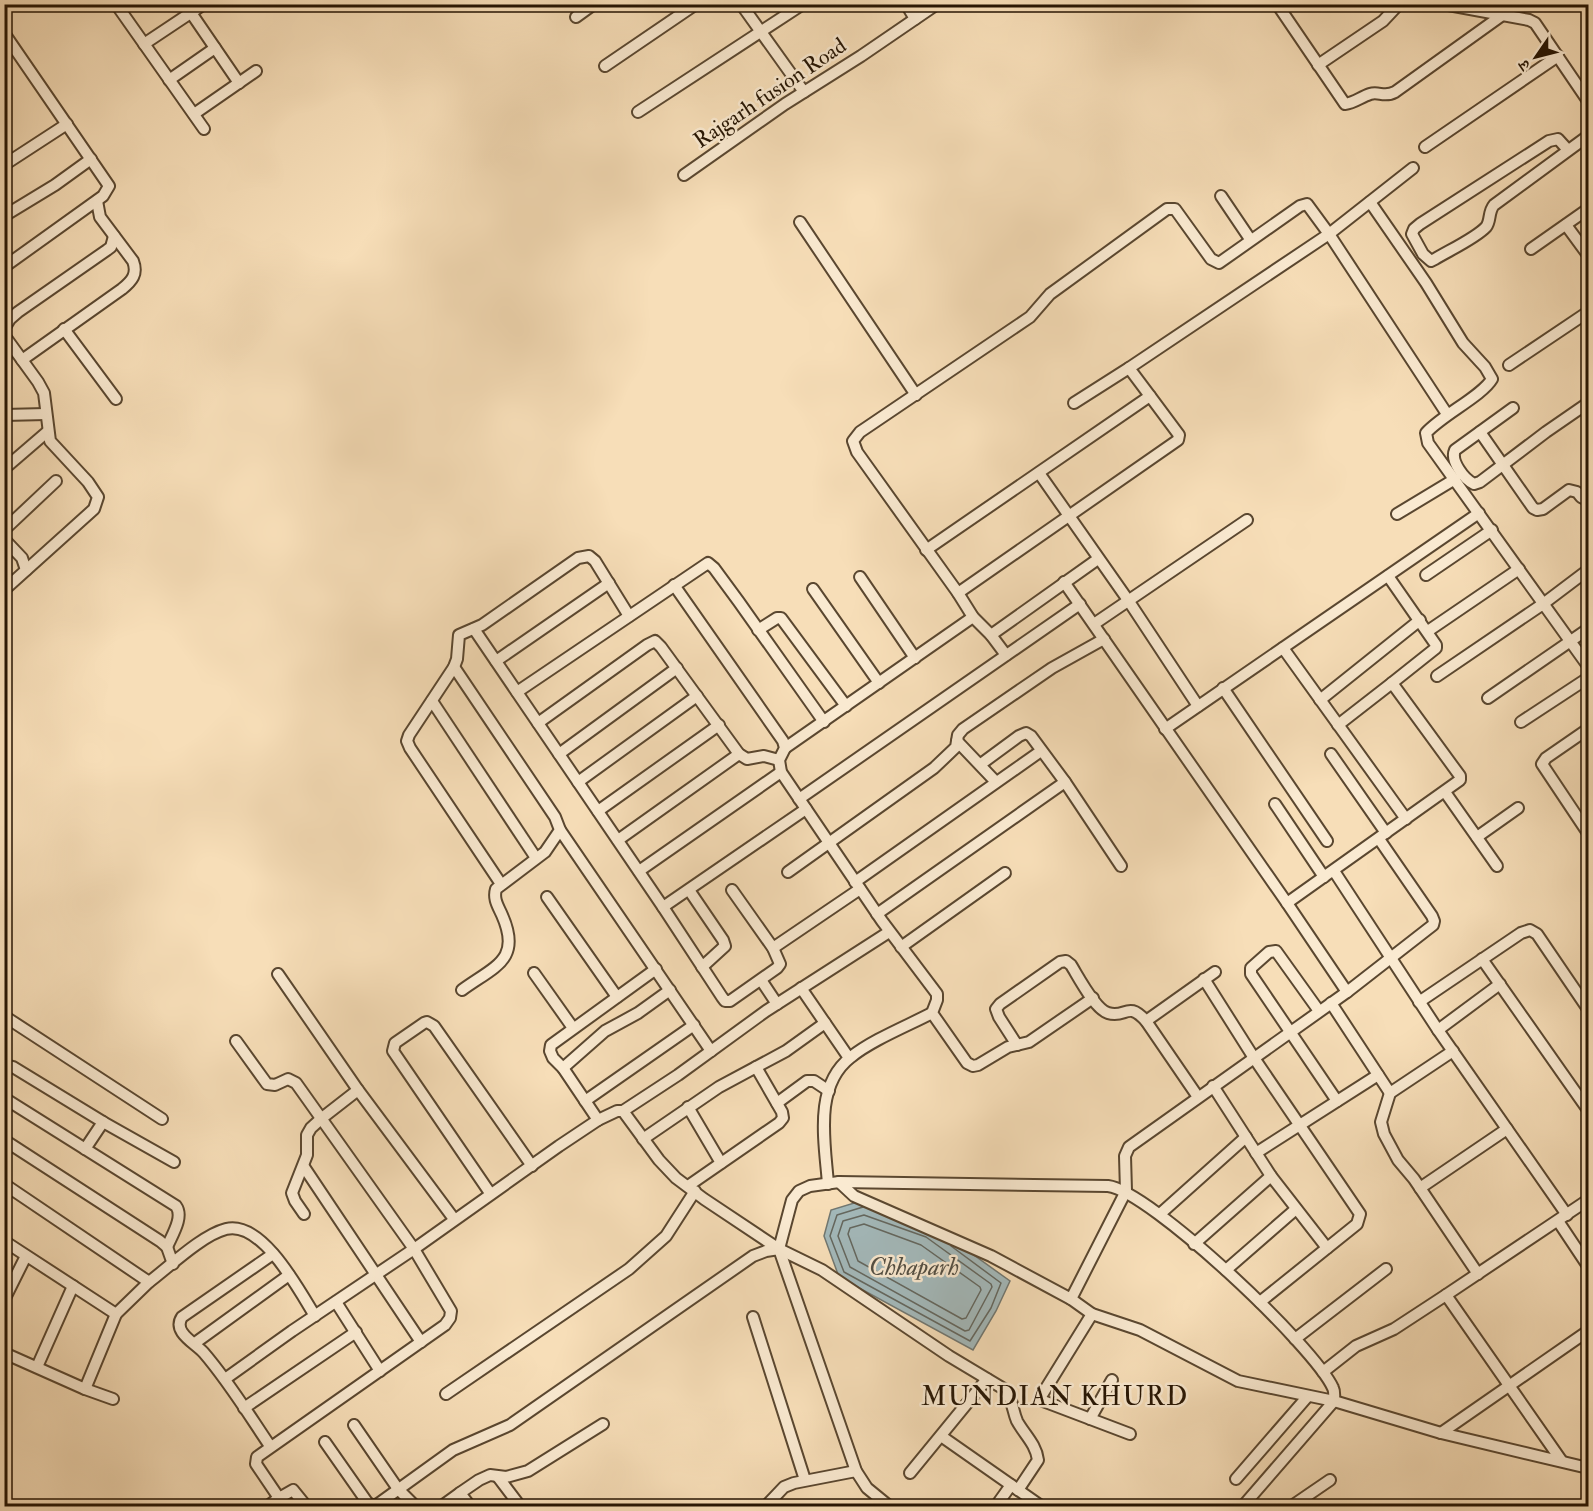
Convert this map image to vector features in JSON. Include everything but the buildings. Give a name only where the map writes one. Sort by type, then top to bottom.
[{"type":"street","points":[[130,4],[118,8],[204,129]]},
{"type":"street","points":[[144,44],[188,9],[204,4]]},
{"type":"street","points":[[576,17],[594,4]]},
{"type":"street","points":[[605,66],[696,4]]},
{"type":"street","points":[[741,4],[804,92]]},
{"type":"street","points":[[638,112],[803,4]]},
{"type":"street","points":[[906,4],[915,19]]},
{"type":"street","name":"Rajgarh fusion Road","points":[[684,175],[937,4]]},
{"type":"street","points":[[1277,4],[1345,104],[1370,94],[1390,95],[1501,16]]},
{"type":"street","points":[[1318,65],[1383,21],[1399,4]]},
{"type":"street","points":[[1443,4],[1529,20],[1535,24],[1588,101]]},
{"type":"street","points":[[188,9],[239,83]]},
{"type":"street","points":[[4,33],[109,186],[108,191],[97,201],[4,267]]},
{"type":"street","points":[[169,80],[215,48]]},
{"type":"street","points":[[1425,147],[1558,56]]},
{"type":"street","points":[[194,114],[256,71]]},
{"type":"street","points":[[4,165],[67,124]]},
{"type":"street","points":[[1568,150],[1558,139],[1549,141],[1420,224],[1412,234],[1423,254],[1431,261],[1481,230],[1489,222],[1489,214],[1494,205],[1588,136]]},
{"type":"street","points":[[4,216],[91,159]]},
{"type":"street","points":[[1074,403],[1329,234],[1413,168]]},
{"type":"street","points":[[1221,196],[1250,239]]},
{"type":"street","points":[[22,360],[122,289],[135,274],[136,267],[133,261],[100,217],[97,201]]},
{"type":"street","points":[[1370,202],[1413,263],[1463,343],[1492,379],[1490,383],[1430,428],[1425,437],[1588,666]]},
{"type":"street","points":[[1006,655],[973,617],[857,452],[853,441],[860,432],[1030,317],[1050,294],[1167,209],[1175,209],[1215,262],[1224,260],[1250,239],[1307,204],[1447,414]]},
{"type":"street","points":[[1531,249],[1588,209]]},
{"type":"street","points":[[800,222],[916,395]]},
{"type":"street","points":[[1566,225],[1588,255]]},
{"type":"street","points":[[4,330],[10,319],[18,312],[107,250],[114,236]]},
{"type":"street","points":[[1509,365],[1588,312]]},
{"type":"street","points":[[64,329],[116,399]]},
{"type":"street","points":[[4,335],[44,393],[47,432],[54,448],[95,490],[97,503],[86,516],[4,590]]},
{"type":"street","points":[[958,593],[1179,438],[1175,427],[1129,368]]},
{"type":"street","points":[[926,550],[1150,396]]},
{"type":"street","points":[[1513,408],[1455,450],[1453,460],[1468,482],[1474,484],[1480,482],[1588,403]]},
{"type":"street","points":[[4,415],[46,414]]},
{"type":"street","points":[[4,470],[47,432]]},
{"type":"street","points":[[1480,432],[1533,508],[1543,509],[1569,490],[1577,492],[1585,499],[1588,496]]},
{"type":"street","points":[[1039,473],[1128,600],[1198,706]]},
{"type":"street","points":[[1397,514],[1455,479]]},
{"type":"street","points":[[4,530],[56,481]]},
{"type":"street","points":[[1165,729],[1479,513]]},
{"type":"street","points":[[1094,624],[1247,520]]},
{"type":"street","points":[[1426,575],[1492,530]]},
{"type":"street","points":[[4,539],[22,558],[26,570]]},
{"type":"street","points":[[501,884],[410,748],[407,741],[409,735],[454,667],[459,635],[474,629],[584,556],[589,556],[595,561],[629,616]]},
{"type":"street","points":[[991,635],[1098,559]]},
{"type":"street","points":[[517,692],[674,585],[706,564],[711,564],[824,722]]},
{"type":"street","points":[[1428,631],[1520,569]]},
{"type":"street","points":[[1437,676],[1543,604],[1588,570]]},
{"type":"street","points":[[1338,724],[1436,648],[1428,631],[1388,576]]},
{"type":"street","points":[[860,577],[915,658]]},
{"type":"street","points":[[1064,582],[1347,992]]},
{"type":"street","points":[[496,661],[609,583]]},
{"type":"street","points":[[674,585],[783,741],[785,748]]},
{"type":"street","points":[[813,589],[879,683]]},
{"type":"street","points":[[800,799],[1080,604]]},
{"type":"street","points":[[973,617],[785,748],[779,760],[781,772],[877,914],[937,994],[932,1013],[849,1058],[835,1076],[826,1098],[824,1133],[833,1183],[854,1196],[991,1256],[1071,1299],[1092,1314],[1140,1330],[1238,1381],[1334,1401],[1441,1433],[1588,1468]]},
{"type":"street","points":[[758,630],[777,618],[781,618],[846,706]]},
{"type":"street","points":[[1320,700],[1420,620]]},
{"type":"street","points":[[474,629],[725,1001],[730,1001],[780,964],[773,948],[732,890]]},
{"type":"street","points":[[1488,698],[1588,629]]},
{"type":"street","points":[[788,872],[934,768],[951,752],[963,729],[1052,668],[1104,639]]},
{"type":"street","points":[[538,723],[656,641],[739,754],[747,759],[764,756],[779,760]]},
{"type":"street","points":[[1283,648],[1406,819]]},
{"type":"street","points":[[454,667],[555,817],[560,830],[711,1051]]},
{"type":"street","points":[[559,754],[677,668]]},
{"type":"street","points":[[1521,722],[1588,678]]},
{"type":"street","points":[[1287,903],[1458,782],[1460,776],[1392,683]]},
{"type":"street","points":[[1222,688],[1327,841]]},
{"type":"street","points":[[578,782],[697,696]]},
{"type":"street","points":[[432,701],[536,858]]},
{"type":"street","points":[[598,811],[719,725]]},
{"type":"street","points":[[1588,729],[1546,758],[1542,764],[1588,833]]},
{"type":"street","points":[[981,764],[1019,736],[1026,733],[1031,736],[1121,866]]},
{"type":"street","points":[[957,741],[996,782]]},
{"type":"street","points":[[773,948],[1041,751]]},
{"type":"street","points":[[618,840],[739,754]]},
{"type":"street","points":[[1071,1299],[1125,1191],[1126,1151],[1213,1086],[1347,992],[1429,929],[1434,921],[1331,754]]},
{"type":"street","points":[[639,871],[781,772]]},
{"type":"street","points":[[877,914],[1065,782]]},
{"type":"street","points":[[1445,792],[1497,866]]},
{"type":"street","points":[[1275,804],[1391,959],[1507,1129],[1563,1218],[1588,1266]]},
{"type":"street","points":[[1476,837],[1518,808]]},
{"type":"street","points":[[663,907],[806,809]]},
{"type":"street","points":[[462,990],[501,962],[510,947],[506,925],[494,895],[496,889],[551,846],[560,830]]},
{"type":"street","points":[[901,947],[1005,873]]},
{"type":"street","points":[[689,890],[725,946],[702,967]]},
{"type":"street","points":[[547,897],[617,997]]},
{"type":"street","points":[[1419,1002],[1526,930],[1534,931],[1588,1009]]},
{"type":"street","points":[[623,1111],[777,1004],[890,932]]},
{"type":"street","points":[[1319,1011],[1276,951],[1269,952],[1251,968],[1251,974],[1337,1101]]},
{"type":"street","points":[[1482,959],[1588,1110]]},
{"type":"street","points":[[1017,1045],[996,1009],[1060,962],[1066,961],[1106,1013],[1113,1014],[1129,1010],[1138,1012],[1198,1097]]},
{"type":"street","points":[[598,1120],[563,1068],[553,1058],[550,1051],[551,1045],[656,969]]},
{"type":"street","points":[[1146,1021],[1215,972]]},
{"type":"street","points":[[534,973],[573,1028]]},
{"type":"street","points":[[278,974],[358,1090],[454,1219]]},
{"type":"street","points":[[1204,979],[1254,1058],[1360,1215],[1357,1224],[1260,1302]]},
{"type":"street","points":[[761,980],[777,1004]]},
{"type":"street","points":[[1438,1030],[1500,984]]},
{"type":"street","points":[[801,988],[849,1058]]},
{"type":"street","points":[[563,1068],[605,1031],[670,990]]},
{"type":"street","points":[[932,1013],[967,1063],[973,1066],[1001,1050],[1029,1042],[1093,998]]},
{"type":"street","points":[[1331,1003],[1390,1093]]},
{"type":"street","points":[[4,1017],[162,1119]]},
{"type":"street","points":[[490,1193],[393,1051],[395,1043],[424,1023],[427,1022],[434,1026],[531,1166]]},
{"type":"street","points":[[644,1139],[719,1087],[786,1051],[825,1023]]},
{"type":"street","points":[[585,1101],[694,1025]]},
{"type":"street","points":[[236,1041],[267,1084],[271,1086],[288,1079],[292,1080],[322,1118],[414,1249],[451,1311],[450,1318],[445,1325],[257,1457],[255,1461],[279,1498]]},
{"type":"street","points":[[1453,1051],[1390,1093],[1382,1116],[1381,1128],[1394,1155],[1420,1188],[1478,1274]]},
{"type":"street","points":[[4,1070],[9,1066],[13,1067],[174,1162]]},
{"type":"street","points":[[446,1394],[629,1269],[666,1236],[691,1189],[722,1163],[779,1123],[783,1118],[782,1112],[756,1067]]},
{"type":"street","points":[[1256,1153],[1378,1075]]},
{"type":"street","points":[[777,1103],[807,1081],[814,1081],[829,1091]]},
{"type":"street","points":[[1213,1086],[1271,1176],[1327,1248]]},
{"type":"street","points":[[304,1214],[295,1202],[292,1193],[304,1167],[307,1155],[307,1135],[322,1118],[358,1090]]},
{"type":"street","points":[[4,1098],[176,1206],[179,1217],[167,1247]]},
{"type":"street","points":[[688,1107],[722,1163]]},
{"type":"street","points":[[225,1379],[414,1249],[490,1193],[598,1120],[617,1110],[623,1111],[659,1160],[691,1189],[779,1249],[832,1276],[949,1356],[1004,1389],[1010,1396],[1017,1421],[1037,1451],[1038,1460],[1035,1468],[996,1506]]},
{"type":"street","points":[[85,1149],[103,1122]]},
{"type":"street","points":[[1420,1188],[1507,1129]]},
{"type":"street","points":[[1160,1214],[1246,1137]]},
{"type":"street","points":[[4,1140],[167,1247],[173,1264]]},
{"type":"street","points":[[304,1167],[420,1342]]},
{"type":"street","points":[[1194,1244],[1271,1176]]},
{"type":"street","points":[[889,1506],[867,1488],[856,1471],[779,1249],[792,1200],[799,1191],[810,1186],[833,1183],[1108,1185],[1125,1191],[1160,1214],[1260,1302],[1323,1372],[1334,1393],[1334,1401],[1243,1506]]},
{"type":"street","points":[[4,1184],[149,1282]]},
{"type":"street","points":[[1323,1372],[1356,1346],[1394,1329],[1588,1200]]},
{"type":"street","points":[[1226,1270],[1296,1209]]},
{"type":"street","points":[[85,1389],[117,1314],[149,1282],[215,1234],[228,1229],[244,1230],[259,1239],[289,1275],[315,1316]]},
{"type":"street","points":[[4,1241],[117,1314]]},
{"type":"street","points":[[325,1442],[366,1502],[372,1506],[453,1450],[510,1425],[753,1256],[779,1249]]},
{"type":"street","points":[[270,1446],[225,1379],[195,1343],[182,1333],[179,1322],[182,1317],[273,1254]]},
{"type":"street","points":[[4,1300],[26,1256]]},
{"type":"street","points":[[1295,1339],[1386,1269]]},
{"type":"street","points":[[195,1343],[289,1275]]},
{"type":"street","points":[[37,1368],[73,1286]]},
{"type":"street","points":[[1446,1295],[1561,1460]]},
{"type":"street","points":[[336,1302],[380,1371]]},
{"type":"street","points":[[1092,1314],[1040,1398],[1130,1434]]},
{"type":"street","points":[[753,1317],[805,1480]]},
{"type":"street","points":[[1441,1433],[1588,1330]]},
{"type":"street","points":[[244,1408],[356,1332]]},
{"type":"street","points":[[4,1353],[113,1399]]},
{"type":"street","points":[[910,1473],[987,1379]]},
{"type":"street","points":[[1090,1419],[1112,1380]]},
{"type":"street","points":[[1236,1479],[1308,1396]]},
{"type":"street","points":[[442,1506],[490,1475],[506,1477],[528,1471],[603,1424]]},
{"type":"street","points":[[354,1425],[398,1489],[415,1506]]},
{"type":"street","points":[[941,1436],[1041,1506]]},
{"type":"street","points":[[766,1506],[784,1487],[805,1480],[856,1471]]},
{"type":"street","points":[[498,1477],[520,1506]]},
{"type":"street","points":[[1292,1506],[1330,1480]]},
{"type":"street","points":[[268,1506],[293,1490],[306,1506]]},
{"type":"street","points":[[460,1493],[470,1506]]},
{"type":"water","name":"Chhaparh","points":[[864,1200],[932,1225],[1010,1281],[996,1311],[973,1350],[839,1277],[824,1236],[831,1210]]},
{"type":"district","name":"MUNDIAN KHURD","points":[[1055,1397]]}]
